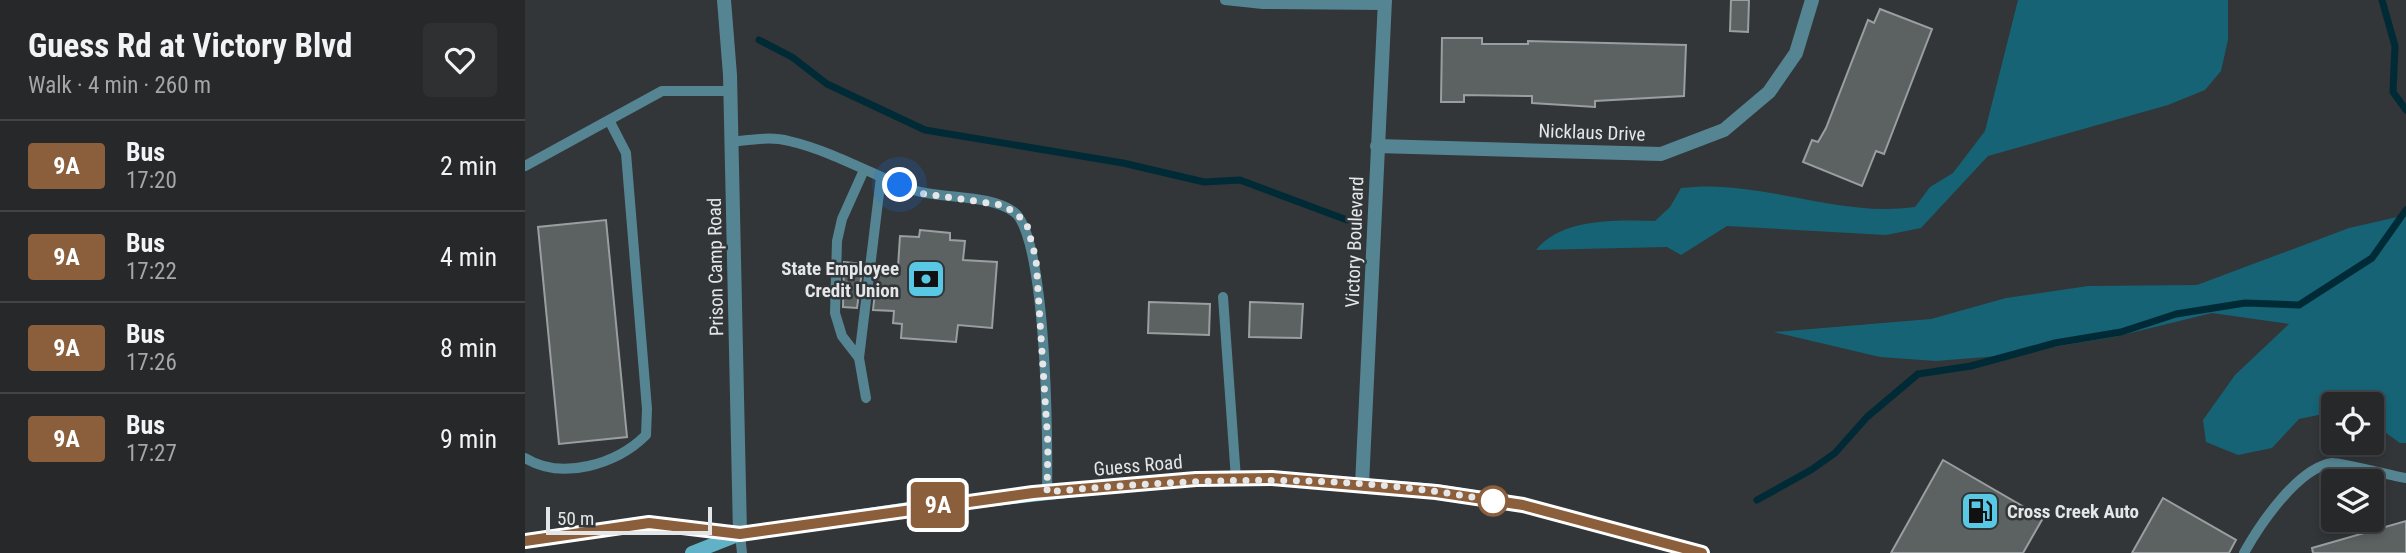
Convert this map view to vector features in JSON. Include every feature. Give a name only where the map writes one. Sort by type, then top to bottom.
[{"type":"main road","name":"Guess Road","points":[[692,553],[740,534],[1047,492],[1236,479],[1362,485],[1436,492],[1523,505],[1702,553]]},
{"type":"main road","name":"Guess Road","points":[[525,541],[649,523],[740,534]]},
{"type":"street","name":"Prison Camp Road","points":[[724,0],[730,91],[740,534]]},
{"type":"street","name":"Nicklaus Drive","points":[[1377,146],[1661,153],[1724,131],[1769,92],[1796,53],[1812,0]]},
{"type":"street","name":"Victory Boulevard","points":[[1362,485],[1385,3]]},
{"type":"lane","points":[[1226,0],[1263,4],[1385,3]]},
{"type":"lane","points":[[525,166],[662,91],[730,91]]},
{"type":"lane","points":[[525,458],[548,467],[595,464],[635,446],[646,435],[647,409],[627,153],[609,120]]},
{"type":"lane","points":[[731,142],[788,141],[919,193],[1002,205],[1016,213],[1027,225],[1036,259],[1048,445],[1047,492]]},
{"type":"lane","points":[[859,358],[842,336],[835,313],[837,241],[842,219],[864,170]]},
{"type":"lane","points":[[866,398],[859,358],[881,177]]},
{"type":"lane","points":[[1223,297],[1236,479]]},
{"type":"lane","points":[[2244,553],[2270,512],[2312,470],[2334,462],[2406,478]]},
{"type":"lane","points":[[740,534],[742,553]]},
{"type":"shaded area","points":[[2018,0],[2228,0],[2228,40],[2221,71],[2205,90],[2168,105],[1988,156],[1921,228],[1886,235],[1727,226],[1681,255],[1667,247],[1536,250],[1560,232],[1575,226],[1607,221],[1655,221],[1670,207],[1681,188],[1740,188],[1856,207],[1915,207],[1930,187],[1953,173],[1985,131]]},
{"type":"shaded area","points":[[2406,215],[2406,443],[2400,443],[2384,431],[2384,392],[2321,392],[2321,414],[2299,419],[2272,448],[2238,455],[2206,442],[2203,420],[2235,375],[2289,324],[2212,313],[2114,337],[1999,356],[1936,361],[1880,357],[1774,332],[1931,319],[2006,298],[2088,286],[2197,285],[2349,228]]},
{"type":"building","points":[[1731,0],[1749,0],[1748,32],[1730,31]]},
{"type":"building","points":[[1880,9],[1932,29],[1884,154],[1876,151],[1862,186],[1803,162],[1812,140],[1818,142],[1826,128],[1868,20],[1874,23]]},
{"type":"building","points":[[1442,38],[1482,38],[1482,44],[1528,44],[1528,41],[1686,45],[1684,96],[1595,101],[1595,107],[1532,103],[1532,96],[1464,95],[1464,102],[1441,102]]},
{"type":"building","points":[[606,220],[627,437],[559,444],[538,227]]},
{"type":"building","points":[[920,230],[950,233],[950,240],[965,241],[963,260],[997,262],[992,328],[958,325],[956,342],[901,338],[902,324],[893,323],[894,311],[873,310],[878,265],[898,267],[900,236],[919,237]]},
{"type":"building","points":[[844,262],[863,264],[857,308],[843,307]]},
{"type":"building","points":[[1149,302],[1210,304],[1209,335],[1148,333]]},
{"type":"building","points":[[1250,302],[1303,304],[1301,338],[1249,337]]},
{"type":"building","name":"Cross Creek Auto","points":[[1943,460],[2043,518],[2023,553],[1891,553]]},
{"type":"building","points":[[2163,498],[2236,540],[2229,553],[2132,553]]},
{"type":"building","points":[[2406,521],[2406,553],[2313,553],[2312,548],[2368,532],[2384,532],[2384,527]]},
{"type":"waterway","points":[[2382,0],[2395,46],[2393,92],[2406,110]]},
{"type":"waterway","points":[[759,40],[792,57],[827,84],[925,130],[1123,163],[1204,182],[1240,180],[1347,220]]},
{"type":"waterway","points":[[1757,500],[1811,470],[1835,453],[1867,417],[1918,374],[1971,366],[2055,343],[2121,332],[2176,314],[2245,303],[2299,305],[2372,258],[2406,210]]},
{"type":"bus line","name":"9A","points":[[525,541],[649,523],[740,534],[1033,493],[1196,479],[1272,478],[1436,492],[1523,505],[1591,521],[1702,553]]},
{"type":"place","name":"State Employee Credit Union","points":[[926,279]]},
{"type":"place","name":"Cross Creek Auto","points":[[1980,511]]},
{"type":"route","points":[[900,185],[919,193],[1002,205],[1016,213],[1027,225],[1036,259],[1048,445],[1047,492],[1196,479],[1272,478],[1436,492],[1493,501]]}]
